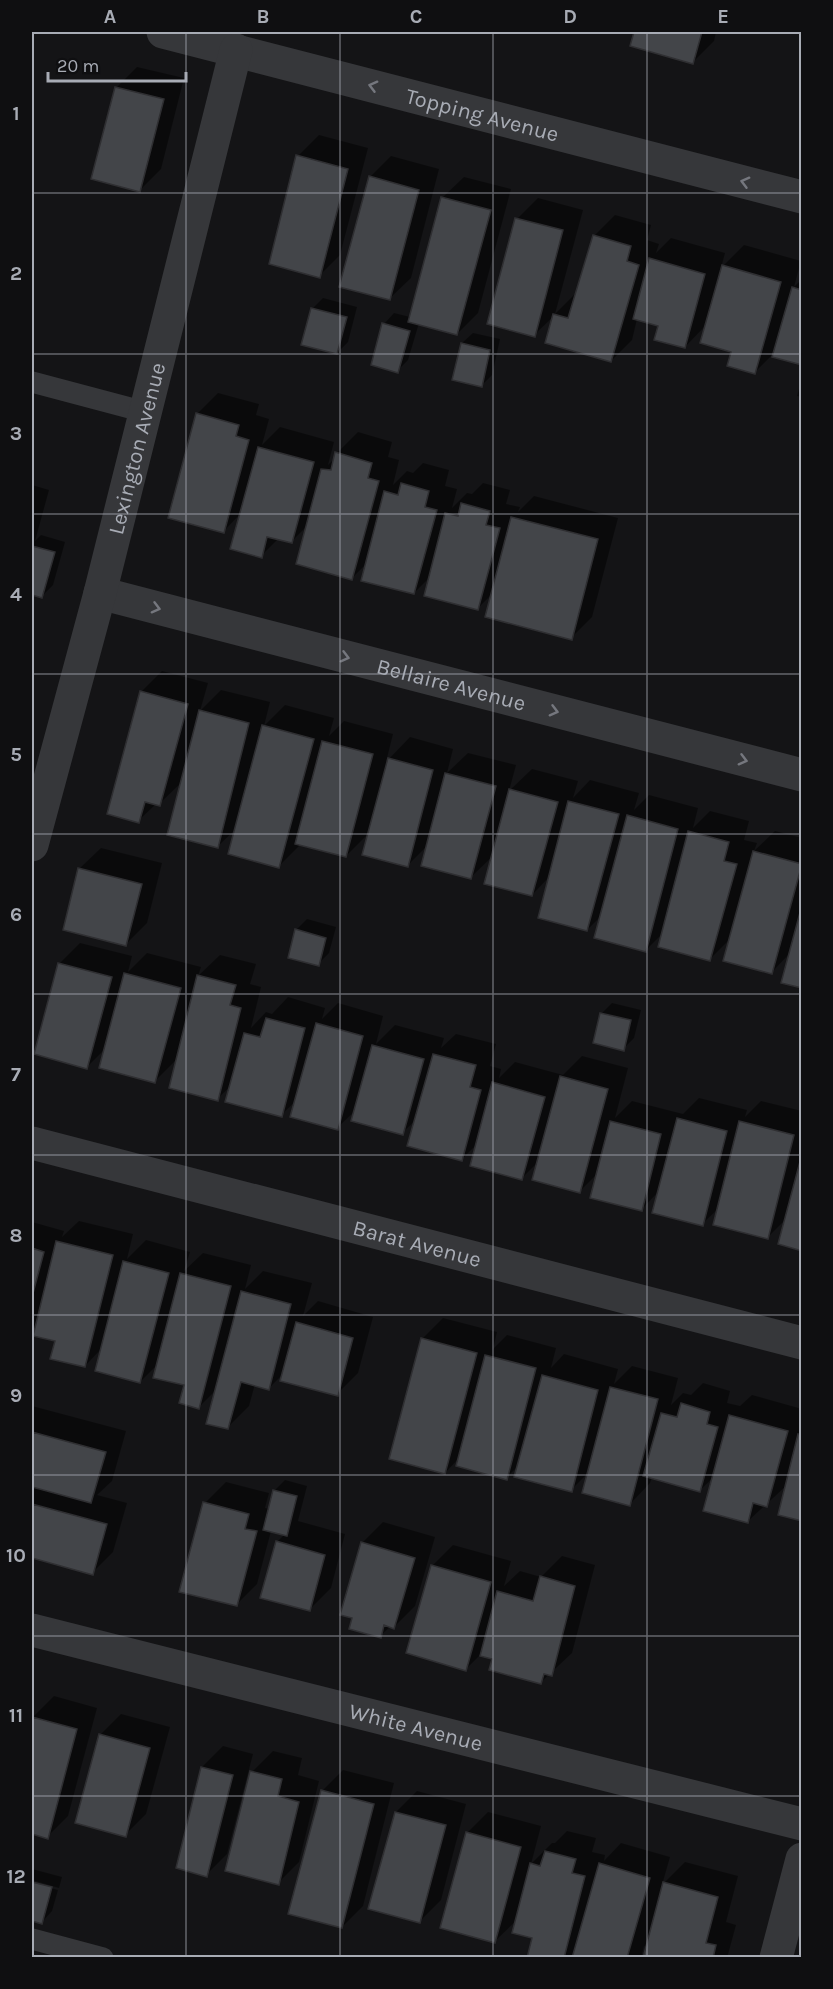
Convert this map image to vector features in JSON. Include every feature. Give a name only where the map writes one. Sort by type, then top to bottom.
[{"type":"street","name":"Topping Avenue","points":[[163,32],[801,197]]},
{"type":"street","name":"Lexington Avenue","points":[[32,845],[43,756],[100,593],[236,50]]},
{"type":"street","name":"Bellaire Avenue","points":[[100,593],[801,775]]},
{"type":"street","name":"Barat Avenue","points":[[32,1143],[801,1343]]},
{"type":"street","name":"White Avenue","points":[[32,1630],[801,1824]]},
{"type":"street","points":[[776,1958],[801,1859]]},
{"type":"lane","points":[[32,382],[145,412]]},
{"type":"lane","points":[[32,1939],[103,1958]]},
{"type":"building","points":[[634,32],[702,32],[693,64],[630,46]]},
{"type":"building","points":[[115,87],[164,99],[140,192],[91,179]]},
{"type":"building","points":[[296,155],[348,169],[320,278],[269,264]]},
{"type":"building","points":[[369,176],[419,190],[390,300],[339,287]]},
{"type":"building","points":[[441,197],[491,210],[457,335],[408,322]]},
{"type":"building","points":[[515,218],[563,230],[535,337],[487,324]]},
{"type":"building","points":[[593,235],[631,246],[627,261],[639,265],[611,362],[545,343],[553,314],[568,318]]},
{"type":"building","points":[[649,258],[705,274],[685,348],[654,340],[658,326],[633,319]]},
{"type":"building","points":[[722,265],[781,282],[755,374],[727,366],[731,352],[700,343]]},
{"type":"building","points":[[792,287],[802,290],[802,365],[772,357]]},
{"type":"building","points":[[311,308],[347,317],[337,354],[301,345]]},
{"type":"building","points":[[382,323],[410,331],[398,373],[371,365]]},
{"type":"building","points":[[461,343],[490,350],[482,387],[452,380]]},
{"type":"building","points":[[196,413],[239,425],[236,436],[249,440],[224,533],[168,518]]},
{"type":"building","points":[[258,447],[314,462],[292,543],[267,537],[262,558],[230,549]]},
{"type":"building","points":[[335,452],[372,463],[368,478],[379,481],[352,580],[296,564],[321,469],[331,470]]},
{"type":"building","points":[[401,483],[429,491],[425,507],[437,510],[414,594],[361,581],[384,491],[398,495]]},
{"type":"building","points":[[461,503],[490,511],[486,525],[500,528],[478,610],[424,596],[445,513],[458,516]]},
{"type":"building","points":[[511,517],[598,539],[572,640],[485,617]]},
{"type":"building","points":[[32,546],[55,552],[42,598],[32,595]]},
{"type":"building","points":[[140,691],[188,704],[160,806],[145,802],[139,823],[107,814]]},
{"type":"building","points":[[199,710],[249,723],[218,848],[167,835]]},
{"type":"building","points":[[262,725],[314,739],[279,868],[228,854]]},
{"type":"building","points":[[322,741],[373,754],[346,857],[295,844]]},
{"type":"building","points":[[388,758],[433,770],[408,867],[362,855]]},
{"type":"building","points":[[445,773],[496,786],[471,879],[421,866]]},
{"type":"building","points":[[509,789],[558,802],[532,896],[484,884]]},
{"type":"building","points":[[568,801],[619,814],[587,931],[538,918]]},
{"type":"building","points":[[627,815],[678,829],[646,952],[594,938]]},
{"type":"building","points":[[688,831],[729,842],[724,861],[737,864],[710,961],[658,947]]},
{"type":"building","points":[[753,851],[802,864],[772,974],[723,961]]},
{"type":"building","points":[[78,868],[142,884],[126,946],[63,930]]},
{"type":"building","points":[[802,905],[802,988],[781,983]]},
{"type":"building","points":[[295,929],[326,938],[319,966],[288,958]]},
{"type":"building","points":[[58,963],[112,977],[87,1069],[34,1054]]},
{"type":"building","points":[[124,973],[181,988],[155,1083],[99,1068]]},
{"type":"building","points":[[197,975],[236,985],[230,1005],[241,1008],[218,1101],[169,1088]]},
{"type":"building","points":[[600,1013],[631,1020],[624,1051],[593,1043]]},
{"type":"building","points":[[266,1018],[305,1028],[282,1117],[225,1102],[244,1033],[260,1037]]},
{"type":"building","points":[[316,1023],[363,1036],[338,1130],[290,1117]]},
{"type":"building","points":[[372,1045],[424,1059],[403,1135],[351,1121]]},
{"type":"building","points":[[433,1054],[476,1065],[470,1087],[481,1090],[462,1161],[407,1146]]},
{"type":"building","points":[[560,1076],[608,1089],[580,1193],[532,1180]]},
{"type":"building","points":[[492,1082],[545,1097],[522,1180],[470,1166]]},
{"type":"building","points":[[677,1118],[727,1131],[703,1226],[652,1213]]},
{"type":"building","points":[[610,1121],[661,1134],[642,1211],[590,1198]]},
{"type":"building","points":[[739,1121],[794,1135],[768,1239],[713,1225]]},
{"type":"building","points":[[802,1154],[802,1251],[778,1244]]},
{"type":"building","points":[[56,1241],[113,1255],[85,1367],[50,1359],[55,1341],[33,1336]]},
{"type":"building","points":[[32,1248],[44,1252],[32,1297]]},
{"type":"building","points":[[123,1261],[169,1273],[140,1383],[95,1371]]},
{"type":"building","points":[[180,1273],[231,1286],[199,1409],[179,1403],[184,1385],[153,1378]]},
{"type":"building","points":[[241,1291],[291,1304],[269,1390],[241,1382],[228,1429],[206,1424]]},
{"type":"building","points":[[296,1322],[353,1338],[338,1396],[280,1381]]},
{"type":"building","points":[[421,1338],[477,1353],[445,1474],[389,1459]]},
{"type":"building","points":[[485,1355],[536,1368],[507,1480],[456,1466]]},
{"type":"building","points":[[542,1375],[598,1390],[572,1492],[514,1477]]},
{"type":"building","points":[[610,1387],[658,1399],[630,1506],[582,1493]]},
{"type":"building","points":[[681,1403],[710,1412],[707,1424],[718,1427],[700,1492],[643,1476],[661,1413],[677,1417]]},
{"type":"building","points":[[729,1415],[788,1431],[767,1507],[753,1503],[748,1523],[703,1511]]},
{"type":"building","points":[[32,1432],[106,1452],[91,1503],[32,1487]]},
{"type":"building","points":[[798,1434],[802,1435],[802,1521],[778,1515]]},
{"type":"building","points":[[273,1490],[297,1496],[287,1536],[263,1530]]},
{"type":"building","points":[[203,1502],[249,1514],[245,1529],[257,1531],[237,1606],[179,1592]]},
{"type":"building","points":[[32,1504],[107,1524],[93,1575],[32,1558]]},
{"type":"building","points":[[276,1541],[325,1555],[310,1611],[260,1598]]},
{"type":"building","points":[[361,1542],[415,1558],[394,1629],[384,1625],[381,1638],[349,1629],[352,1618],[340,1615]]},
{"type":"building","points":[[431,1565],[491,1582],[466,1671],[406,1653]]},
{"type":"building","points":[[540,1576],[575,1586],[552,1676],[544,1674],[541,1684],[489,1670],[492,1659],[480,1656],[497,1591],[533,1601]]},
{"type":"building","points":[[32,1717],[77,1729],[48,1839],[32,1834]]},
{"type":"building","points":[[99,1734],[150,1748],[126,1837],[75,1823]]},
{"type":"building","points":[[201,1767],[233,1775],[207,1877],[176,1868]]},
{"type":"building","points":[[250,1771],[282,1779],[278,1796],[299,1802],[279,1885],[225,1871]]},
{"type":"building","points":[[321,1790],[374,1804],[342,1928],[288,1914]]},
{"type":"building","points":[[395,1812],[446,1825],[420,1923],[368,1909]]},
{"type":"building","points":[[466,1832],[521,1847],[495,1943],[440,1928]]},
{"type":"building","points":[[545,1851],[576,1859],[572,1873],[585,1876],[564,1958],[527,1958],[532,1938],[512,1933],[530,1863],[540,1866]]},
{"type":"building","points":[[599,1863],[650,1878],[627,1958],[572,1958]]},
{"type":"building","points":[[32,1882],[52,1887],[42,1924],[32,1921]]},
{"type":"building","points":[[663,1882],[718,1897],[706,1943],[716,1945],[713,1958],[643,1958]]}]
